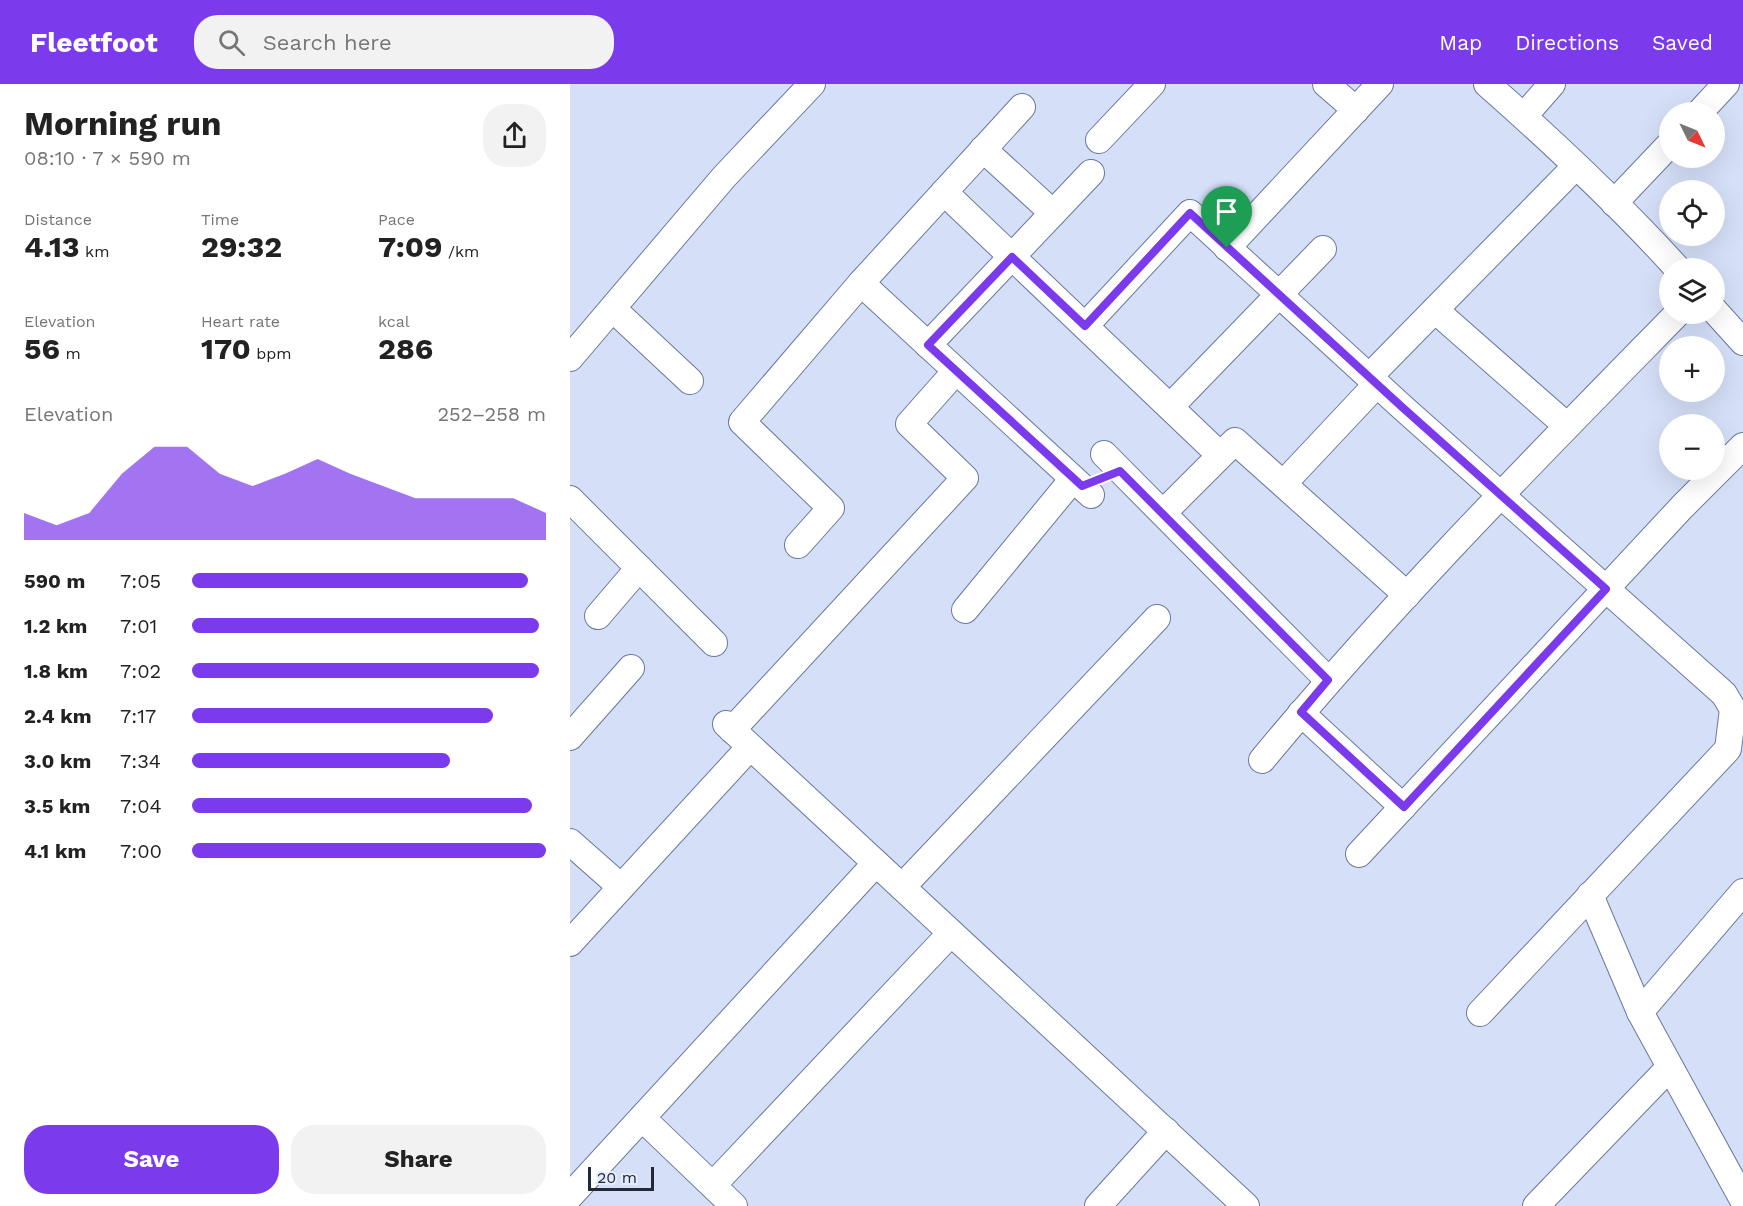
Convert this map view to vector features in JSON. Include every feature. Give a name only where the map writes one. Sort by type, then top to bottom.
[{"type":"street","points":[[570,358],[724,177],[812,84]]},
{"type":"street","points":[[1099,140],[1152,84]]},
{"type":"street","points":[[1326,84],[1356,110]]},
{"type":"street","points":[[1227,248],[1380,84]]},
{"type":"street","points":[[1487,84],[1524,116],[1668,258]]},
{"type":"street","points":[[1524,116],[1552,84]]},
{"type":"street","points":[[1709,102],[1726,84]]},
{"type":"street","points":[[798,545],[831,508],[742,422],[861,283],[1022,107]]},
{"type":"street","points":[[983,149],[1053,213]]},
{"type":"street","points":[[1614,203],[1659,156]]},
{"type":"street","points":[[1284,483],[1435,310],[1576,166]]},
{"type":"street","points":[[928,345],[1091,173]]},
{"type":"street","points":[[944,192],[1220,455]]},
{"type":"street","points":[[1085,326],[1190,213],[1500,495],[1724,694],[1738,703],[1728,750],[1480,1013]]},
{"type":"street","points":[[1170,407],[1323,249]]},
{"type":"street","points":[[861,283],[1082,487]]},
{"type":"street","points":[[613,309],[690,381]]},
{"type":"street","points":[[1435,310],[1567,426]]},
{"type":"street","points":[[1725,322],[1743,342]]},
{"type":"street","points":[[1262,760],[1328,680],[1500,495],[1667,324]]},
{"type":"street","points":[[957,371],[909,424],[965,478],[729,727],[1246,1206]]},
{"type":"street","points":[[1163,513],[1235,441],[1407,595]]},
{"type":"street","points":[[1359,854],[1743,446]]},
{"type":"street","points":[[965,610],[1082,487],[1112,462],[1328,680]]},
{"type":"street","points":[[570,499],[714,643]]},
{"type":"street","points":[[598,616],[639,568]]},
{"type":"street","points":[[902,887],[1157,618]]},
{"type":"street","points":[[570,737],[632,668]]},
{"type":"street","points":[[1301,712],[1404,807]]},
{"type":"street","points":[[570,943],[750,747]]},
{"type":"street","points":[[570,842],[621,887]]},
{"type":"street","points":[[570,1196],[876,863]]},
{"type":"street","points":[[1640,1012],[1742,895]]},
{"type":"street","points":[[1590,896],[1640,1012],[1737,1200]]},
{"type":"street","points":[[713,1185],[951,933]]},
{"type":"street","points":[[1536,1206],[1670,1067]]},
{"type":"street","points":[[642,1118],[734,1206]]},
{"type":"street","points":[[1098,1206],[1166,1131]]},
{"type":"route","points":[[1190,213],[1227,248],[1606,589],[1404,807],[1301,712],[1328,680],[1120,471],[1082,486],[928,345],[1012,257],[1085,326],[1190,213]]}]
